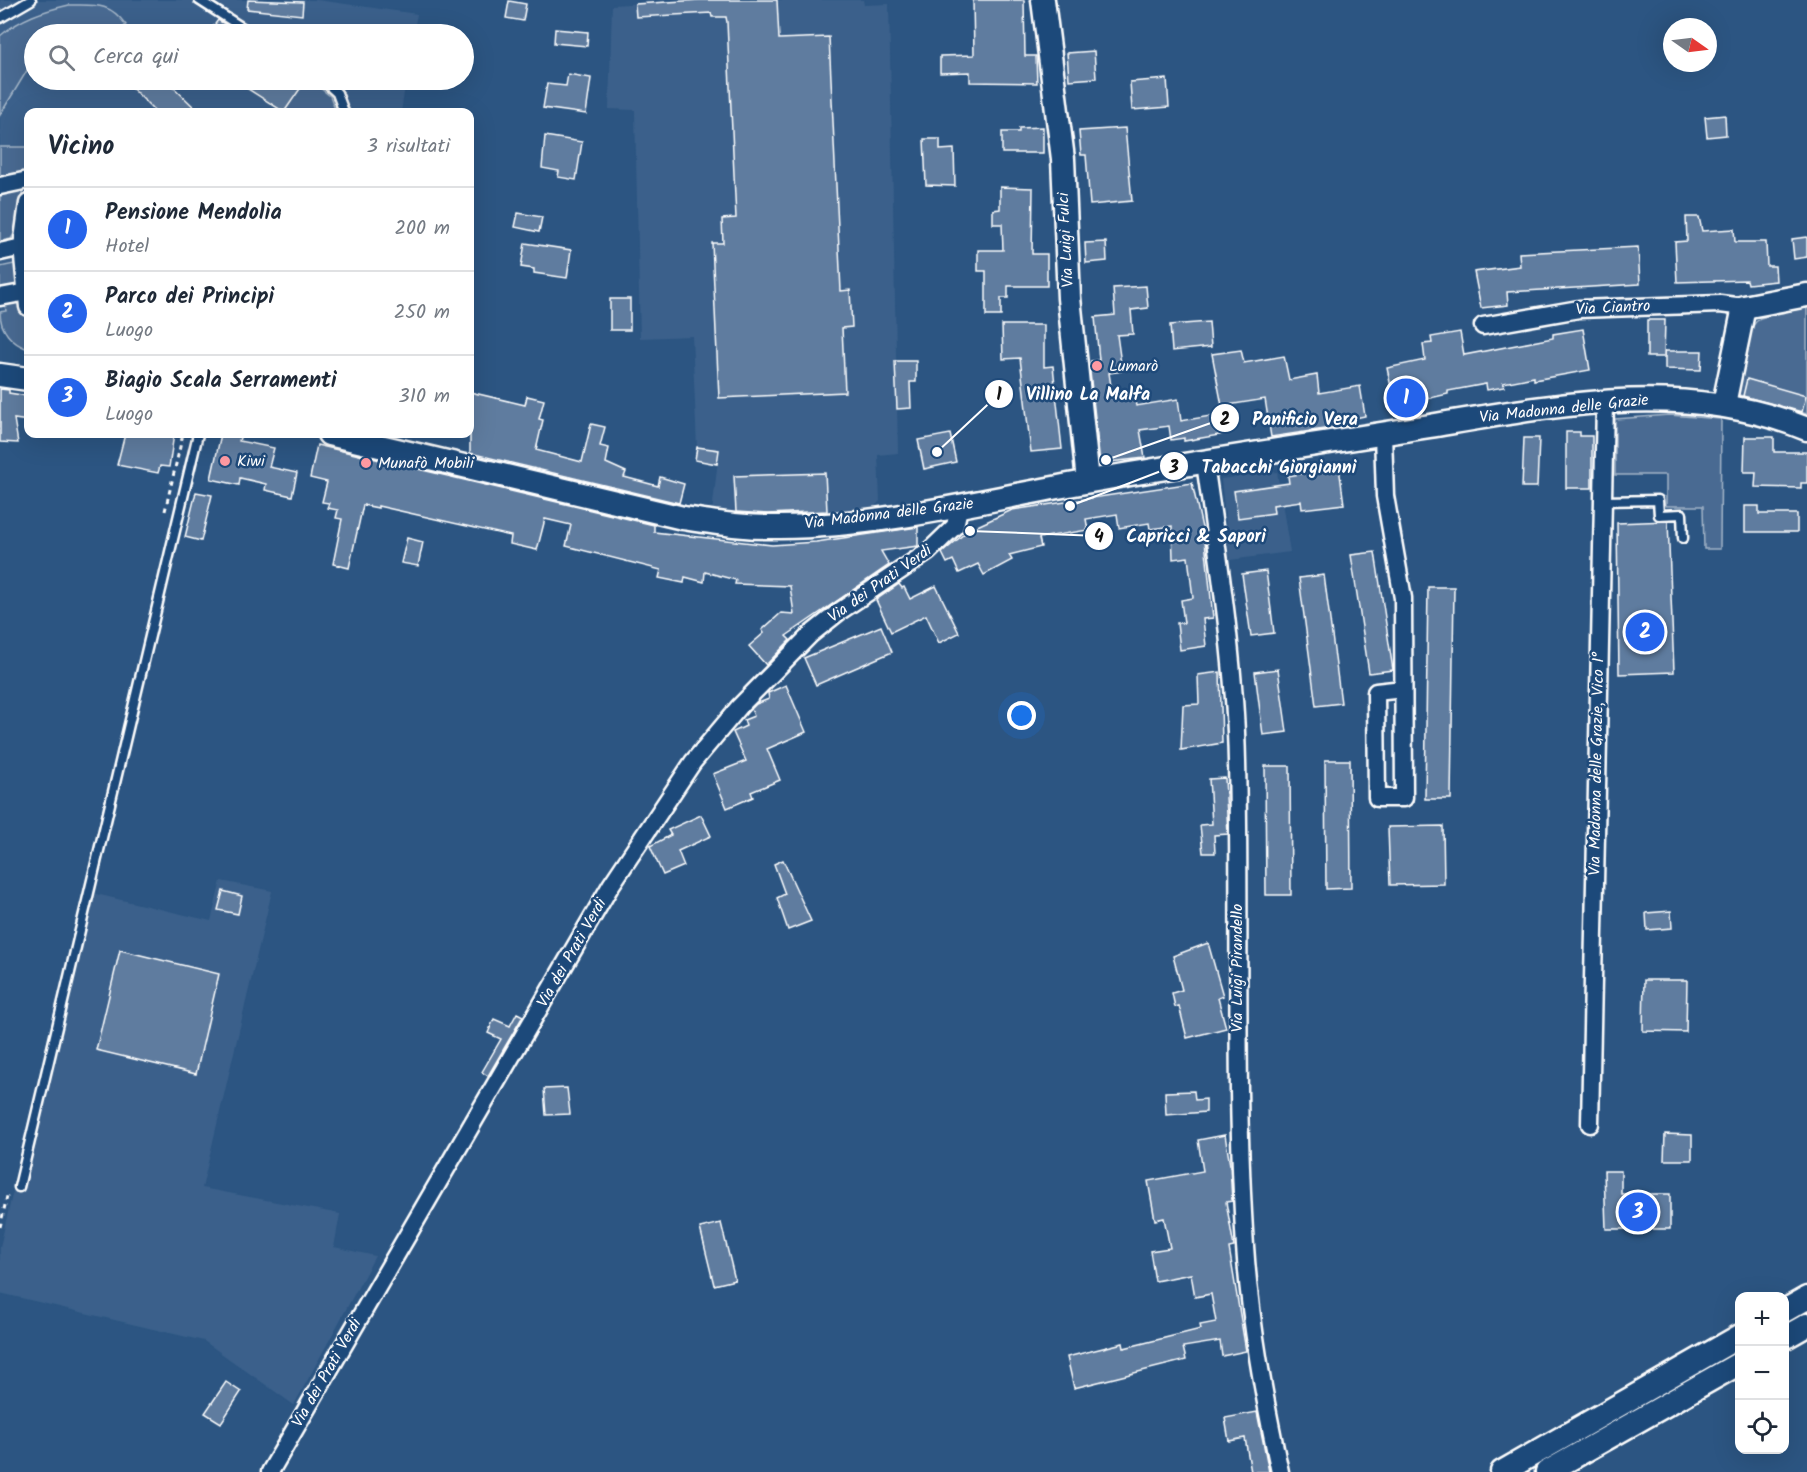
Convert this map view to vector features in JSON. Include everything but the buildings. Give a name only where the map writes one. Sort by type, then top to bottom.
[{"type":"main road","name":"Via Luigi Fulci","points":[[1043,0],[1063,159],[1069,298],[1088,481]]},
{"type":"main road","name":"Via Ciantro","points":[[1744,307],[1807,295]]},
{"type":"main road","points":[[1725,404],[1744,307]]},
{"type":"main road","points":[[0,375],[24,378]]},
{"type":"main road","name":"Via Madonna delle Grazie","points":[[351,438],[683,518],[736,526],[780,527],[959,508],[1088,481],[1528,410],[1688,400],[1725,404],[1760,412],[1807,429]]},
{"type":"main road","points":[[1789,1309],[1807,1298]]},
{"type":"main road","points":[[1789,1336],[1807,1325]]},
{"type":"main road","points":[[1502,1472],[1735,1339]]},
{"type":"main road","points":[[1547,1472],[1735,1366]]},
{"type":"street","points":[[0,186],[24,181]]},
{"type":"street","points":[[24,232],[22,247],[24,264]]},
{"type":"street","points":[[0,252],[22,247]]},
{"type":"street","points":[[0,297],[24,299]]},
{"type":"street","name":"Via Ciantro","points":[[1483,326],[1579,309],[1720,304],[1744,307]]},
{"type":"street","name":"Via Madonna delle Grazie, Vico 1°","points":[[1590,1124],[1605,404]]},
{"type":"street","points":[[1383,434],[1385,496],[1403,598],[1404,689],[1404,798],[1377,798],[1376,692],[1404,689]]},
{"type":"street","name":"Via Luigi Pirandello","points":[[1205,463],[1227,619],[1238,760],[1238,1121],[1245,1248],[1259,1371],[1280,1472]]},
{"type":"street","name":"Via dei Prati Verdi","points":[[270,1472],[611,885],[693,762],[740,706],[811,634],[840,611],[928,552],[955,526],[959,508]]},
{"type":"lane","points":[[0,18],[31,0]]},
{"type":"lane","points":[[199,0],[236,24]]},
{"type":"lane","points":[[334,90],[343,108]]},
{"type":"lane","points":[[20,1187],[197,438]]},
{"type":"lane","points":[[1603,501],[1658,500],[1659,515],[1682,514],[1683,538]]},
{"type":"shaded area","points":[[0,0],[317,0],[417,14],[415,24],[24,24],[24,90],[404,90],[402,108],[24,108],[24,347],[11,339],[0,326]]},
{"type":"shaded area","points":[[700,0],[863,0],[864,5],[889,4],[898,453],[878,455],[880,501],[873,508],[827,513],[736,517],[712,513],[719,450],[697,447],[692,336],[640,338],[635,110],[609,109],[612,5]]},
{"type":"shaded area","points":[[69,5],[101,6],[114,12],[125,24],[24,24],[24,75],[0,115],[0,36],[16,24]]},
{"type":"shaded area","points":[[299,90],[322,90],[330,96],[334,108],[287,108]]},
{"type":"shaded area","points":[[0,147],[24,147],[24,184],[14,234],[11,239],[0,241]]},
{"type":"shaded area","points":[[24,262],[24,347],[8,335],[2,325],[0,312],[6,311],[4,299],[0,299],[0,267]]},
{"type":"shaded area","points":[[1807,307],[1807,414],[1739,395],[1746,343],[1754,325],[1760,318]]},
{"type":"shaded area","points":[[1669,415],[1721,419],[1720,549],[1704,549],[1703,506],[1666,506],[1666,475],[1615,475],[1615,419]]},
{"type":"shaded area","points":[[1277,472],[1290,552],[1230,560],[1221,479]]},
{"type":"shaded area","points":[[221,881],[272,891],[202,1188],[340,1214],[334,1247],[375,1256],[294,1405],[204,1341],[0,1293],[0,1247],[83,891],[211,921]]},
{"type":"place","name":"Lumarò","points":[[1097,366]]},
{"type":"place","name":"Pensione Mendolia","points":[[1406,398]]},
{"type":"place","name":"Villino La Malfa","points":[[937,452]]},
{"type":"place","name":"Panificio Vera","points":[[1106,460]]},
{"type":"place","name":"Kiwi","points":[[225,461]]},
{"type":"place","name":"Munafò Mobili","points":[[366,463]]},
{"type":"place","name":"Tabacchi Giorgianni","points":[[1070,506]]},
{"type":"place","name":"Capricci & Sapori","points":[[970,531]]},
{"type":"place","name":"Parco dei Principi","points":[[1645,632]]},
{"type":"place","name":"Biagio Scala Serramenti","points":[[1638,1212]]}]
